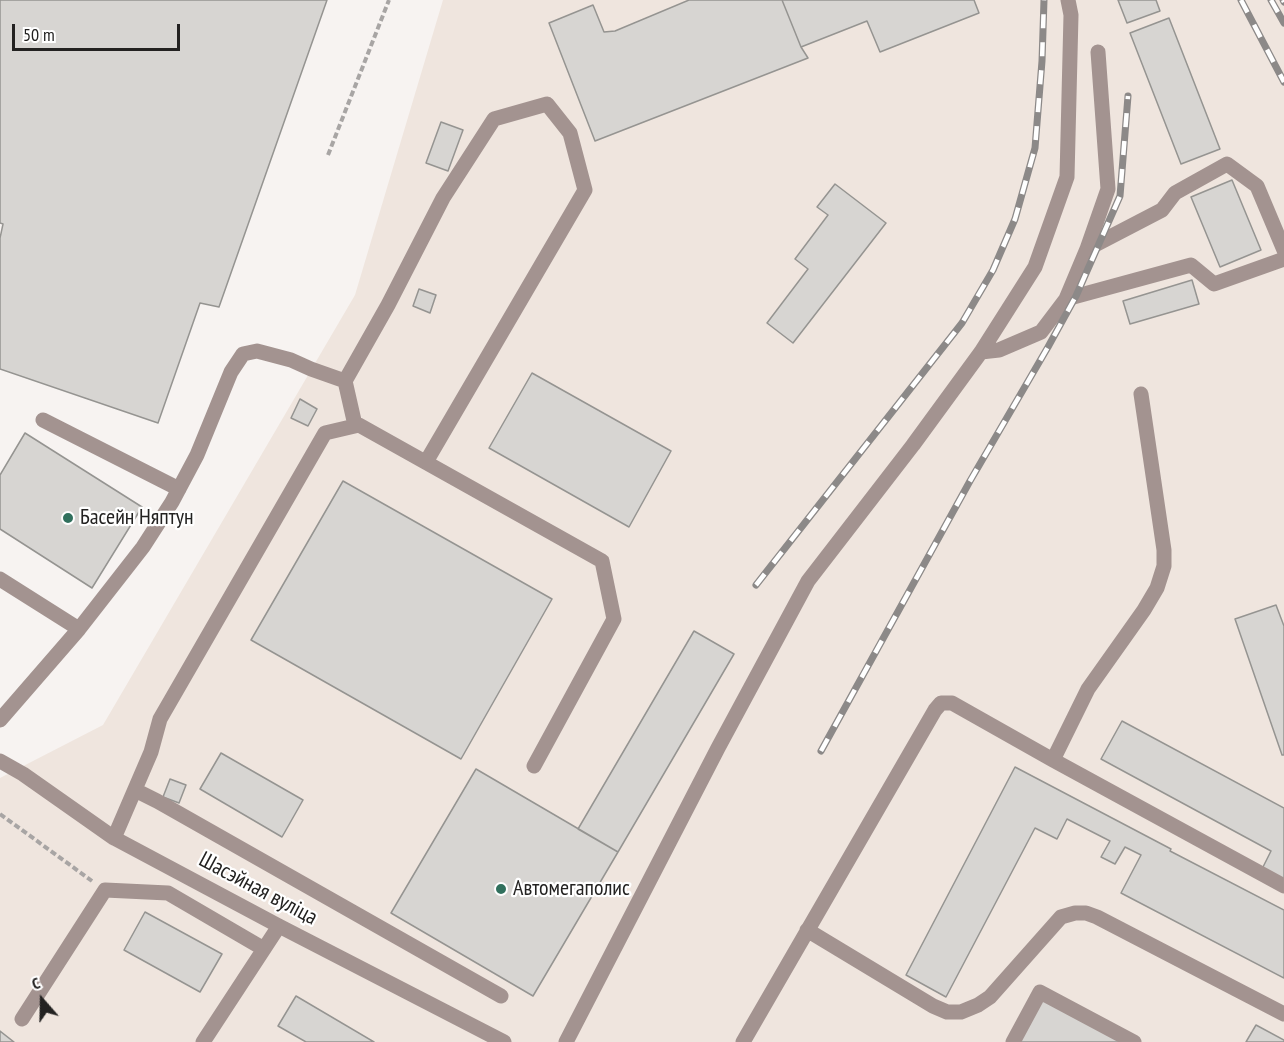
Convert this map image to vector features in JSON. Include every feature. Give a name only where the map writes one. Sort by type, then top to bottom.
[{"type":"street","points":[[566,1042],[718,748],[808,581],[913,445],[981,352],[1035,267],[1067,177],[1071,15],[1068,0]]},
{"type":"street","points":[[981,352],[999,350],[1041,332],[1065,299],[1088,249],[1108,189],[1098,52]]},
{"type":"street","points":[[355,425],[345,381],[443,198],[494,119],[547,104],[570,133],[585,190],[426,462]]},
{"type":"street","points":[[1088,249],[1161,210],[1174,193],[1227,164],[1257,186],[1284,250]]},
{"type":"street","points":[[1065,299],[1191,265],[1214,285],[1284,259]]},
{"type":"street","points":[[0,720],[79,629],[143,547],[172,502],[197,455],[231,372],[243,354],[256,351],[291,360],[345,381]]},
{"type":"street","points":[[1053,760],[1088,689],[1144,610],[1156,588],[1164,566],[1164,550],[1141,394]]},
{"type":"street","points":[[43,420],[179,489]]},
{"type":"street","points":[[114,838],[151,752],[160,719],[325,433],[359,424],[602,561],[614,619],[534,766]]},
{"type":"street","points":[[0,579],[79,629]]},
{"type":"street","points":[[743,1042],[940,703],[952,703],[1284,886]]},
{"type":"street","name":"Шасэйная вуліца","points":[[0,761],[24,774],[114,838],[504,1042]]},
{"type":"street","points":[[135,790],[501,996]]},
{"type":"street","points":[[22,1019],[105,890],[168,893],[264,949]]},
{"type":"street","points":[[807,930],[933,1006],[947,1012],[961,1012],[990,997],[1061,917],[1086,913],[1284,1014]]},
{"type":"street","points":[[203,1042],[279,926]]},
{"type":"street","points":[[1013,1042],[1040,993],[1134,1042]]},
{"type":"path","points":[[328,155],[389,0]]},
{"type":"path","points":[[0,814],[105,890]]},
{"type":"shaded area","points":[[443,0],[1284,0],[1284,1042],[0,1042],[0,778],[103,725],[355,295]]},
{"type":"building","points":[[0,0],[327,0],[219,307],[200,303],[158,423],[0,369],[0,238],[3,224],[0,223]]},
{"type":"building","points":[[689,0],[782,0],[801,47],[808,58],[595,141],[549,23],[593,5],[604,32],[615,31]]},
{"type":"building","points":[[782,0],[974,0],[979,13],[880,52],[867,21],[801,47]]},
{"type":"building","points":[[1118,0],[1156,0],[1160,11],[1127,23]]},
{"type":"building","points":[[1169,18],[1220,149],[1181,164],[1130,33]]},
{"type":"building","points":[[441,122],[463,130],[448,171],[426,163]]},
{"type":"building","points":[[1232,180],[1261,250],[1220,267],[1191,197]]},
{"type":"building","points":[[835,184],[886,223],[793,343],[767,323],[808,269],[795,259],[828,215],[817,207]]},
{"type":"building","points":[[1192,280],[1199,304],[1130,324],[1123,301]]},
{"type":"building","points":[[419,289],[436,295],[430,313],[413,306]]},
{"type":"building","points":[[532,373],[671,451],[629,527],[489,448]]},
{"type":"building","points":[[300,399],[317,409],[308,426],[291,418]]},
{"type":"building","name":"Басейн Няптун","points":[[25,433],[142,507],[92,588],[0,529],[0,475]]},
{"type":"building","points":[[343,481],[552,599],[461,759],[251,640]]},
{"type":"building","points":[[1276,605],[1284,626],[1284,755],[1282,755],[1235,619]]},
{"type":"building","points":[[694,631],[734,654],[618,852],[578,829]]},
{"type":"building","points":[[1122,721],[1284,808],[1284,881],[1262,869],[1271,851],[1101,759]]},
{"type":"building","points":[[221,753],[303,800],[282,837],[200,789]]},
{"type":"building","points":[[1015,767],[1284,910],[1284,978],[1121,893],[1141,855],[1125,847],[1115,864],[1101,857],[1110,841],[1067,819],[1057,839],[1035,828],[946,997],[906,975]]},
{"type":"building","name":"Автомегаполис","points":[[476,769],[618,852],[533,996],[391,913]]},
{"type":"building","points":[[170,779],[186,785],[179,803],[163,797]]},
{"type":"building","points":[[145,912],[222,954],[200,992],[124,950]]},
{"type":"building","points":[[296,996],[374,1042],[306,1042],[278,1026]]},
{"type":"building","points":[[1041,999],[1122,1042],[1018,1042]]},
{"type":"building","points":[[1256,1025],[1284,1040],[1284,1042],[1246,1042]]},
{"type":"building","points":[[0,1031],[14,1042],[0,1042]]},
{"type":"railway","points":[[756,585],[962,323],[993,270],[1015,219],[1035,148],[1044,0]]},
{"type":"railway","points":[[1241,0],[1284,82]]},
{"type":"railway","points":[[1271,0],[1284,23]]},
{"type":"railway","points":[[821,751],[970,481],[1076,296],[1120,196],[1128,96]]},
{"type":"place","name":"Басейн Няптун","points":[[68,518]]},
{"type":"place","name":"Автомегаполис","points":[[501,889]]}]
